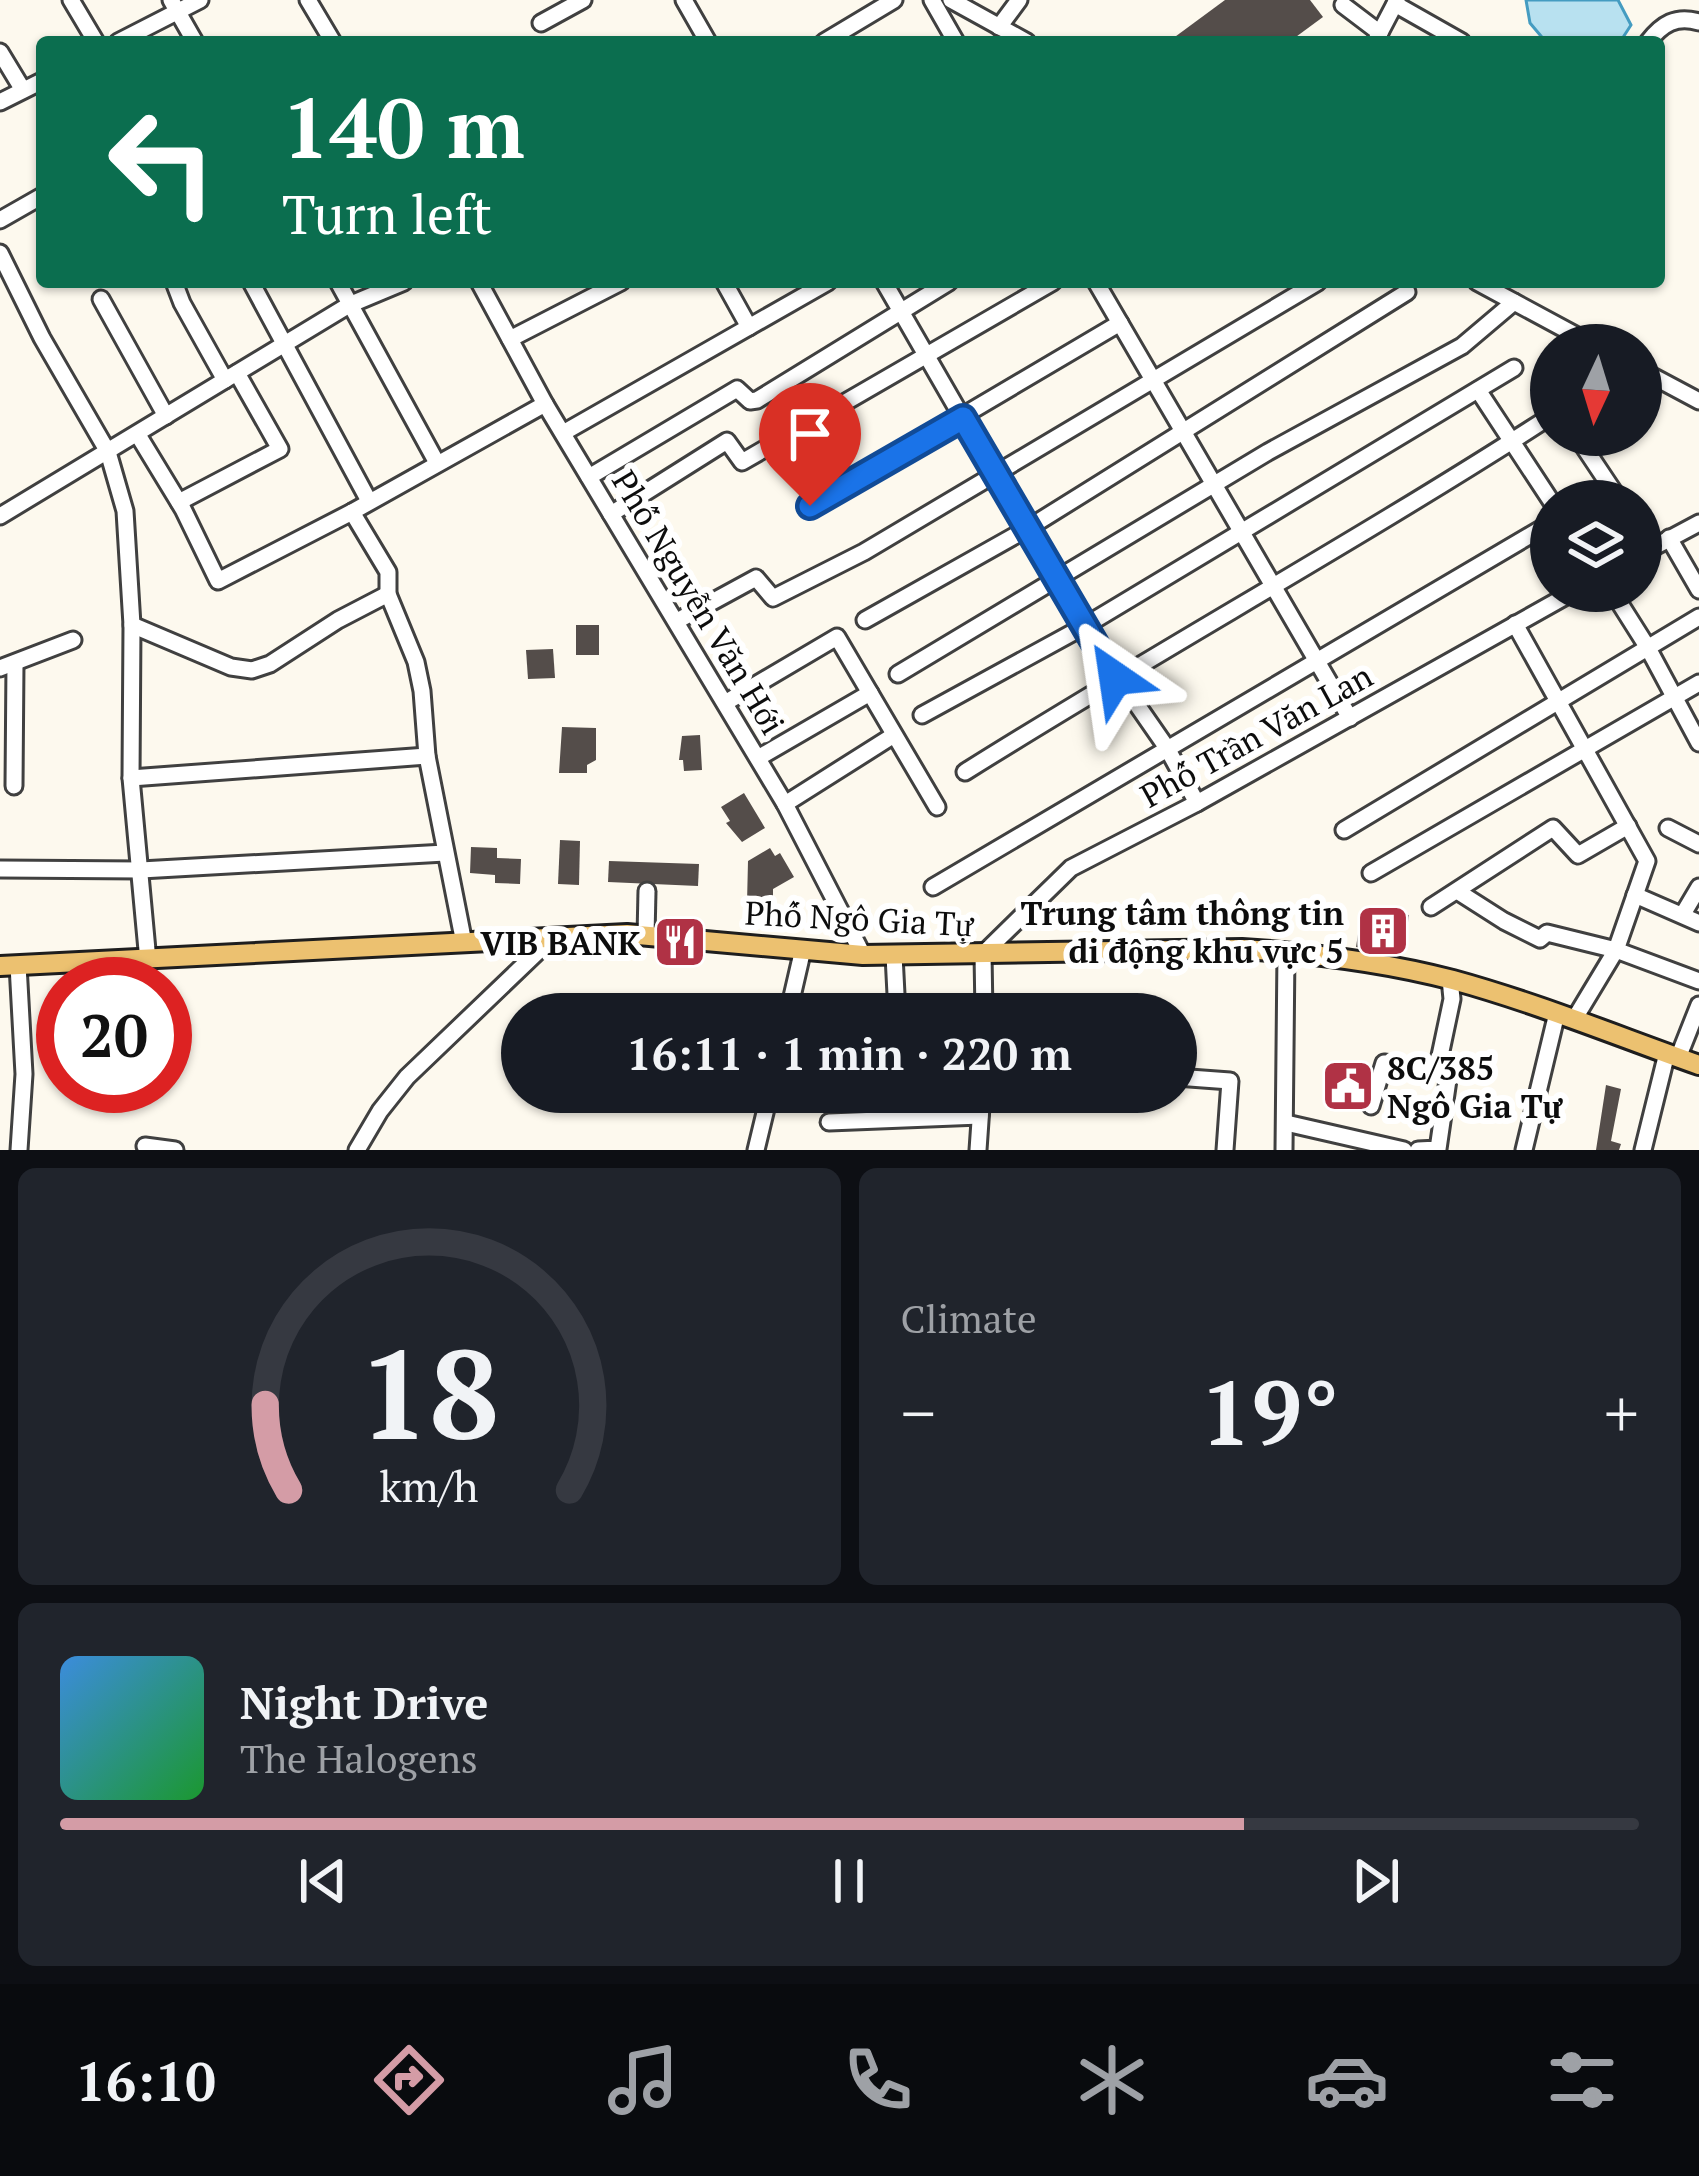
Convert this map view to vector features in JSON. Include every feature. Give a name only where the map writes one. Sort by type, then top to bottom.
[{"type":"main road","name":"Phố Ngô Gia Tự","points":[[192,958],[646,936],[863,955],[1286,952],[1450,979],[1566,1015],[1699,1065]]},
{"type":"street","points":[[71,0],[92,36]]},
{"type":"street","points":[[128,36],[175,6],[200,0]]},
{"type":"street","points":[[308,0],[329,36]]},
{"type":"street","points":[[541,23],[583,0]]},
{"type":"street","points":[[684,0],[705,36]]},
{"type":"street","points":[[834,36],[895,0]]},
{"type":"street","points":[[932,0],[953,36]]},
{"type":"street","points":[[951,0],[1016,36]]},
{"type":"street","points":[[982,18],[990,0]]},
{"type":"street","points":[[999,27],[1019,0]]},
{"type":"street","points":[[1379,36],[1396,2],[1452,36]]},
{"type":"street","points":[[1343,5],[1377,36]]},
{"type":"street","points":[[175,6],[191,36]]},
{"type":"street","points":[[1654,36],[1666,23],[1699,22]]},
{"type":"street","points":[[0,52],[23,90]]},
{"type":"street","points":[[0,103],[36,84]]},
{"type":"street","points":[[0,220],[36,199]]},
{"type":"street","points":[[0,253],[42,338],[108,452],[125,511],[132,625],[131,778],[148,957]]},
{"type":"street","points":[[177,288],[191,321],[280,448],[179,502]]},
{"type":"street","points":[[254,288],[369,501]]},
{"type":"street","points":[[341,288],[436,464]]},
{"type":"street","points":[[0,517],[350,304],[389,288]]},
{"type":"street","name":"Phố Nguyễn Văn Hới","points":[[482,288],[545,404],[785,805],[863,955]]},
{"type":"street","points":[[510,339],[609,288]]},
{"type":"street","points":[[727,288],[748,327]]},
{"type":"street","points":[[562,433],[817,288]]},
{"type":"street","points":[[887,288],[1083,627],[1167,748],[1197,803]]},
{"type":"street","points":[[589,477],[737,389],[750,401],[757,400],[939,288]]},
{"type":"street","points":[[611,514],[728,441],[742,462],[1042,288]]},
{"type":"street","points":[[1100,288],[1350,718]]},
{"type":"street","points":[[676,621],[756,578],[773,598],[864,551],[1308,288]]},
{"type":"street","points":[[1488,288],[1555,324]]},
{"type":"street","points":[[866,620],[1025,530],[1407,292]]},
{"type":"street","points":[[101,299],[166,416]]},
{"type":"street","points":[[898,674],[1214,484],[1462,346],[1514,302]]},
{"type":"street","points":[[810,506],[1120,323]]},
{"type":"street","points":[[922,716],[1083,627],[1514,368]]},
{"type":"street","points":[[1662,381],[1699,401]]},
{"type":"street","points":[[1478,390],[1537,480]]},
{"type":"street","points":[[138,435],[179,502],[218,581],[545,404]]},
{"type":"street","points":[[965,772],[1530,430]]},
{"type":"street","points":[[352,512],[388,572],[388,594],[416,662],[427,756],[464,943]]},
{"type":"street","points":[[1662,542],[1699,523]]},
{"type":"street","points":[[933,887],[1530,536]]},
{"type":"street","points":[[1669,538],[1699,590]]},
{"type":"street","points":[[132,625],[231,668],[252,670],[388,594]]},
{"type":"street","name":"Phố Trần Văn Lan","points":[[983,954],[1071,868],[1197,803],[1537,612]]},
{"type":"street","points":[[1625,612],[1699,743]]},
{"type":"street","points":[[1344,830],[1699,617]]},
{"type":"street","points":[[1515,624],[1647,860],[1616,950],[1566,1015],[1524,1150]]},
{"type":"street","points":[[725,703],[837,637],[937,807]]},
{"type":"street","points":[[14,786],[8,666],[73,640]]},
{"type":"street","points":[[1371,873],[1699,683]]},
{"type":"street","points":[[758,758],[870,693]]},
{"type":"street","points":[[785,805],[894,735]]},
{"type":"street","points":[[131,778],[427,756]]},
{"type":"street","points":[[1431,907],[1552,828],[1578,855],[1628,826]]},
{"type":"street","points":[[1668,828],[1699,844]]},
{"type":"street","points":[[0,869],[141,870],[445,853]]},
{"type":"street","points":[[1683,914],[1699,887]]},
{"type":"street","points":[[646,936],[647,891]]},
{"type":"street","points":[[1457,891],[1540,939],[1547,933],[1616,950],[1699,981]]},
{"type":"street","points":[[1635,895],[1699,923]]},
{"type":"street","points":[[357,1150],[407,1077],[551,939]]},
{"type":"street","points":[[793,993],[803,949]]},
{"type":"street","points":[[1283,1150],[1286,952]]},
{"type":"street","points":[[983,954],[984,993]]},
{"type":"street","points":[[894,955],[896,993]]},
{"type":"street","points":[[9,965],[24,1074],[19,1150]]},
{"type":"street","points":[[1371,1106],[1384,1063],[1437,1070],[1452,999],[1450,979]]},
{"type":"street","points":[[1642,1150],[1672,1055],[1699,1005]]},
{"type":"street","points":[[1418,1150],[1438,1149],[1449,1073]]},
{"type":"street","points":[[1197,1079],[1230,1081],[1226,1150]]},
{"type":"street","points":[[756,1150],[765,1113]]},
{"type":"street","points":[[901,1113],[901,1118]]},
{"type":"street","points":[[979,1150],[980,1113]]},
{"type":"street","points":[[829,1122],[980,1116]]},
{"type":"street","points":[[1286,1123],[1404,1150]]},
{"type":"street","points":[[145,1146],[175,1150]]},
{"type":"water","points":[[1526,0],[1618,0],[1631,25],[1624,36],[1541,36],[1530,23]]},
{"type":"building","points":[[1225,0],[1310,0],[1323,17],[1297,36],[1176,36]]},
{"type":"building","points":[[576,625],[599,625],[599,655],[576,655]]},
{"type":"building","points":[[553,649],[555,678],[528,679],[526,650]]},
{"type":"building","points":[[562,727],[596,728],[596,760],[587,765],[587,773],[559,773]]},
{"type":"building","points":[[700,735],[702,770],[684,771],[683,760],[679,760],[682,736]]},
{"type":"building","points":[[744,793],[765,828],[742,842],[726,823],[730,821],[721,807]]},
{"type":"building","points":[[560,840],[580,841],[579,885],[558,884]]},
{"type":"building","points":[[471,847],[497,848],[497,858],[521,859],[520,884],[495,883],[495,875],[470,873]]},
{"type":"building","points":[[770,848],[775,856],[780,853],[794,877],[773,889],[773,904],[747,903],[748,861]]},
{"type":"building","points":[[609,861],[699,864],[698,886],[608,882]]},
{"type":"building","name":"Trung tâm thông tin di động khu vực 5","points":[[1362,909],[1409,915],[1404,953],[1356,947]]},
{"type":"building","points":[[1606,1085],[1621,1089],[1611,1141],[1621,1144],[1619,1150],[1596,1150]]},
{"type":"place","name":"Trung tâm thông tin di động khu vực 5","points":[[1383,931]]},
{"type":"place","name":"VIB BANK","points":[[680,942]]},
{"type":"place","name":"8C/385 Ngô Gia Tự","points":[[1348,1086]]},
{"type":"route","points":[[810,506],[963,418],[1115,678]]}]
